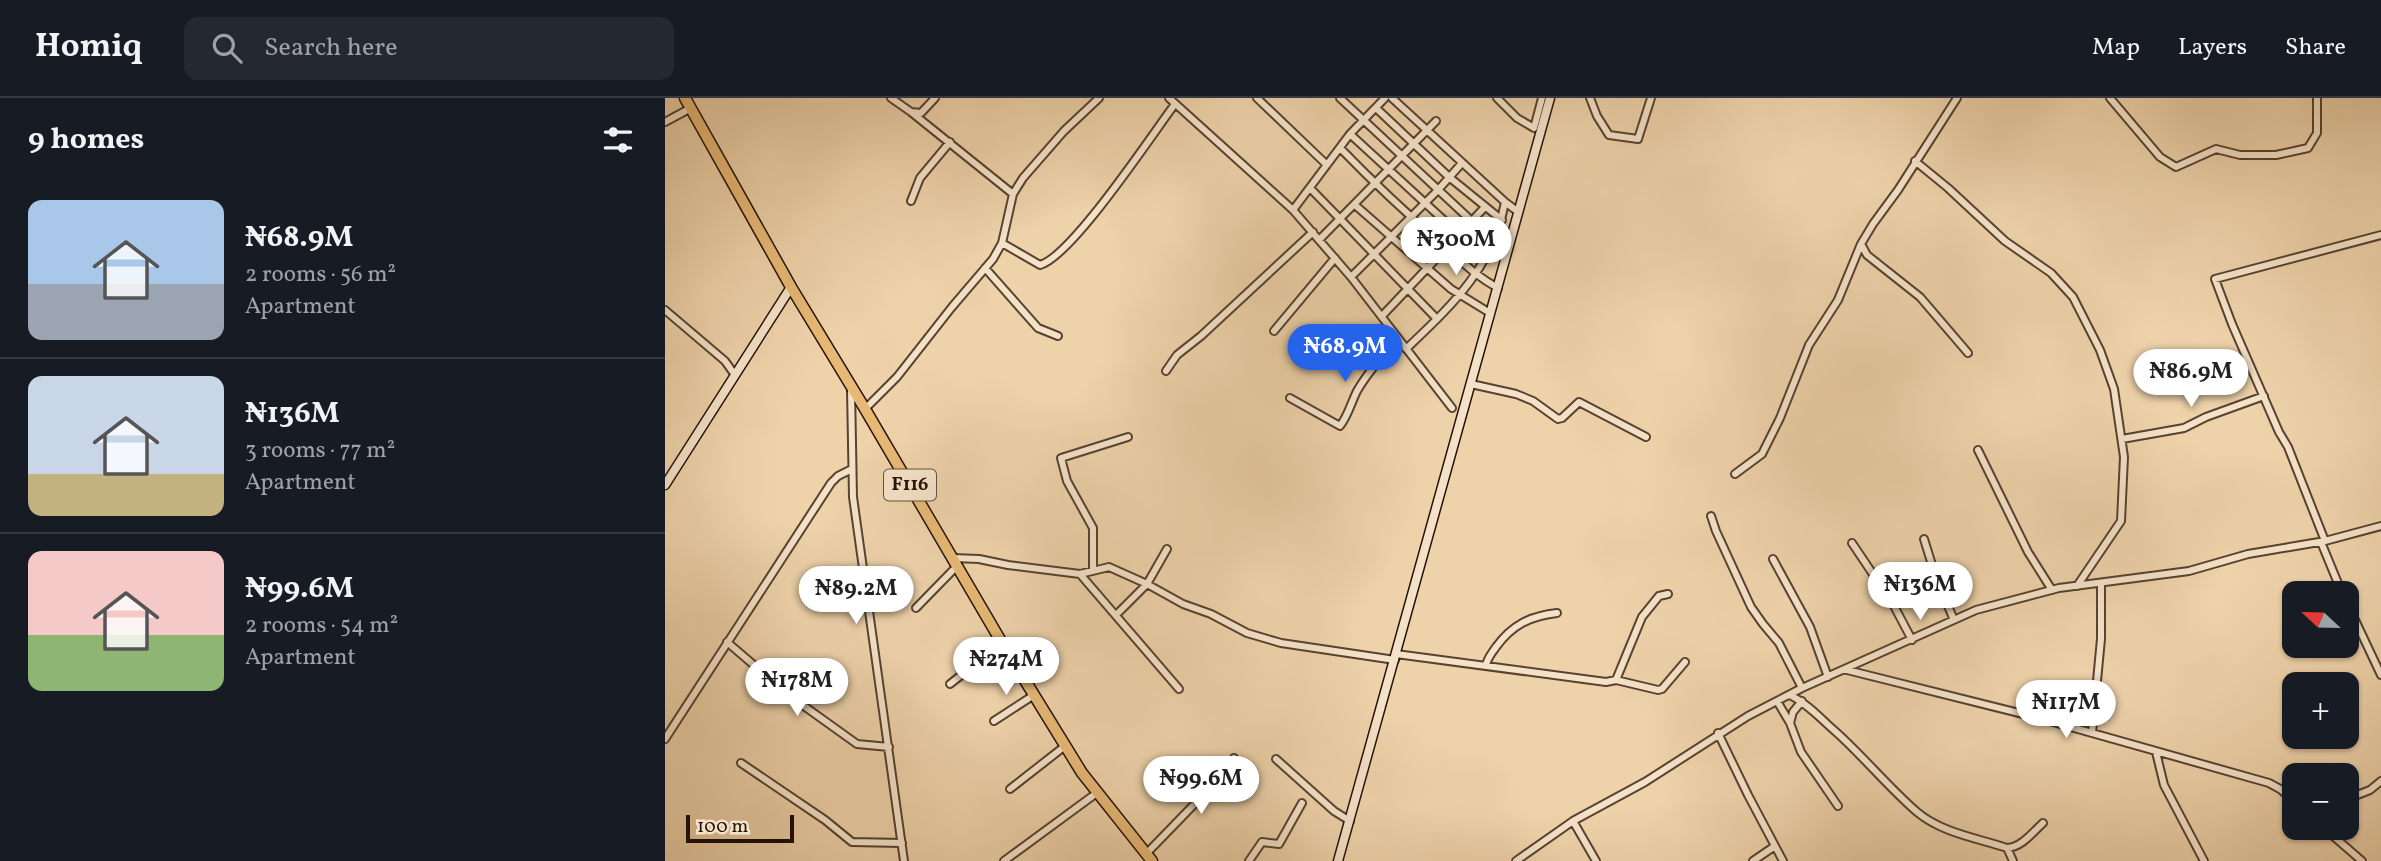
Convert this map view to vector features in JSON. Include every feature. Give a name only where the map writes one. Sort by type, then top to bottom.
[{"type":"main road","name":"F116","points":[[685,98],[791,287],[1002,643],[1082,773],[1149,857]]},
{"type":"street","points":[[891,98],[1013,194]]},
{"type":"street","points":[[911,112],[921,113],[935,98]]},
{"type":"street","points":[[865,409],[897,377],[985,268],[1002,243],[1013,194],[1023,178],[1064,131],[1099,98]]},
{"type":"street","points":[[1169,98],[1293,209],[1351,277],[1452,408]]},
{"type":"street","points":[[1257,98],[1327,165]]},
{"type":"street","points":[[1340,98],[1472,222],[1507,250]]},
{"type":"street","points":[[1293,209],[1350,134],[1385,98]]},
{"type":"street","points":[[1392,98],[1517,211]]},
{"type":"street","points":[[1497,98],[1517,118],[1534,128],[1542,98]]},
{"type":"street","points":[[1338,861],[1550,98]]},
{"type":"street","points":[[1590,98],[1609,135],[1638,139],[1651,98]]},
{"type":"street","points":[[1735,474],[1762,454],[1780,418],[1808,345],[1838,300],[1861,244],[1957,98]]},
{"type":"street","points":[[2110,98],[2160,157],[2176,167],[2216,149],[2240,155],[2276,155],[2308,148],[2316,133],[2317,98]]},
{"type":"street","points":[[1002,243],[1040,265],[1048,262],[1074,239],[1175,104]]},
{"type":"street","points":[[665,122],[691,108]]},
{"type":"street","points":[[1376,108],[1449,177],[1502,220]]},
{"type":"street","points":[[1319,240],[1436,121]]},
{"type":"street","points":[[1350,134],[1486,259]]},
{"type":"street","points":[[911,201],[920,178],[950,142]]},
{"type":"street","points":[[1340,148],[1410,218],[1476,276],[1498,288]]},
{"type":"street","points":[[1915,161],[1948,187],[2005,241],[2051,273],[2073,297],[2100,351],[2114,389],[2125,457],[2121,521],[2077,586]]},
{"type":"street","points":[[1351,277],[1375,256],[1462,163]]},
{"type":"street","points":[[1310,188],[1437,319]]},
{"type":"street","points":[[1406,349],[1476,276],[1502,220],[1505,202]]},
{"type":"street","points":[[1355,205],[1458,295],[1490,313]]},
{"type":"street","points":[[1382,316],[1485,207]]},
{"type":"street","points":[[1166,371],[1177,355],[1313,232]]},
{"type":"street","points":[[2338,581],[2288,447],[2232,324],[2215,279],[2381,235]]},
{"type":"street","points":[[1861,244],[1867,255],[1920,297],[1968,353]]},
{"type":"street","points":[[1274,331],[1335,258]]},
{"type":"street","points":[[985,268],[1038,328],[1058,337]]},
{"type":"street","points":[[665,485],[791,287]]},
{"type":"street","points":[[665,310],[725,361],[735,375]]},
{"type":"street","points":[[1290,398],[1340,426],[1357,391],[1398,339]]},
{"type":"street","points":[[1471,384],[1516,394],[1533,401],[1557,419],[1562,418],[1579,402],[1646,437]]},
{"type":"street","points":[[851,387],[853,497],[904,861]]},
{"type":"street","points":[[2122,439],[2184,428],[2206,417],[2265,396]]},
{"type":"street","points":[[1093,571],[1093,528],[1067,481],[1062,458],[1128,437]]},
{"type":"street","points":[[1978,450],[2028,552],[2052,590]]},
{"type":"street","points":[[665,466],[674,471]]},
{"type":"street","points":[[665,739],[831,483],[852,469]]},
{"type":"street","points":[[1711,516],[1751,607],[1779,643],[1802,688]]},
{"type":"street","points":[[1516,861],[1573,821],[1645,782],[1719,733],[1777,701],[1986,607],[2052,590],[2189,571],[2248,554],[2323,542],[2381,526]]},
{"type":"street","points":[[1924,539],[1936,578],[1954,620]]},
{"type":"street","points":[[1852,543],[1893,604],[1912,640]]},
{"type":"street","points":[[1116,615],[1147,584],[1167,549]]},
{"type":"street","points":[[916,608],[955,562],[979,559],[1080,573],[1109,567],[1247,633],[1281,643],[1606,682],[1616,680],[1658,690],[1662,689],[1685,662]]},
{"type":"street","points":[[1773,559],[1810,627],[1828,677]]},
{"type":"street","points":[[1080,573],[1179,689]]},
{"type":"street","points":[[2092,733],[2101,639],[2101,583]]},
{"type":"street","points":[[1616,680],[1642,617],[1659,596],[1668,594]]},
{"type":"street","points":[[1486,666],[1487,659],[1511,628],[1538,615],[1557,613]]},
{"type":"street","points":[[2359,628],[2381,675]]},
{"type":"street","points":[[727,642],[790,696],[857,744],[889,747]]},
{"type":"street","points":[[950,684],[1002,643]]},
{"type":"street","points":[[1845,669],[2039,718],[2275,785],[2282,791]]},
{"type":"street","points":[[994,721],[1034,695]]},
{"type":"street","points":[[1790,695],[1802,701],[1851,744],[1917,812],[1934,823],[1951,831],[2014,848],[2043,822]]},
{"type":"street","points":[[1777,701],[1790,723],[1801,752],[1838,806]]},
{"type":"street","points":[[1790,723],[1793,712],[1802,701]]},
{"type":"street","points":[[1719,733],[1783,861]]},
{"type":"street","points":[[1010,789],[1065,746]]},
{"type":"street","points":[[2156,752],[2164,785],[2204,861]]},
{"type":"street","points":[[1149,857],[1234,758]]},
{"type":"street","points":[[1276,759],[1334,811],[1350,821]]},
{"type":"street","points":[[741,763],[825,820],[852,842],[902,843]]},
{"type":"street","points":[[2359,794],[2381,781]]},
{"type":"street","points":[[1004,861],[1098,792]]},
{"type":"street","points":[[1249,861],[1262,842],[1279,844],[1302,803]]},
{"type":"street","points":[[1573,821],[1596,861]]},
{"type":"street","points":[[2338,840],[2362,861]]},
{"type":"street","points":[[1753,861],[1775,846]]},
{"type":"street","points":[[2007,848],[2013,861]]}]
